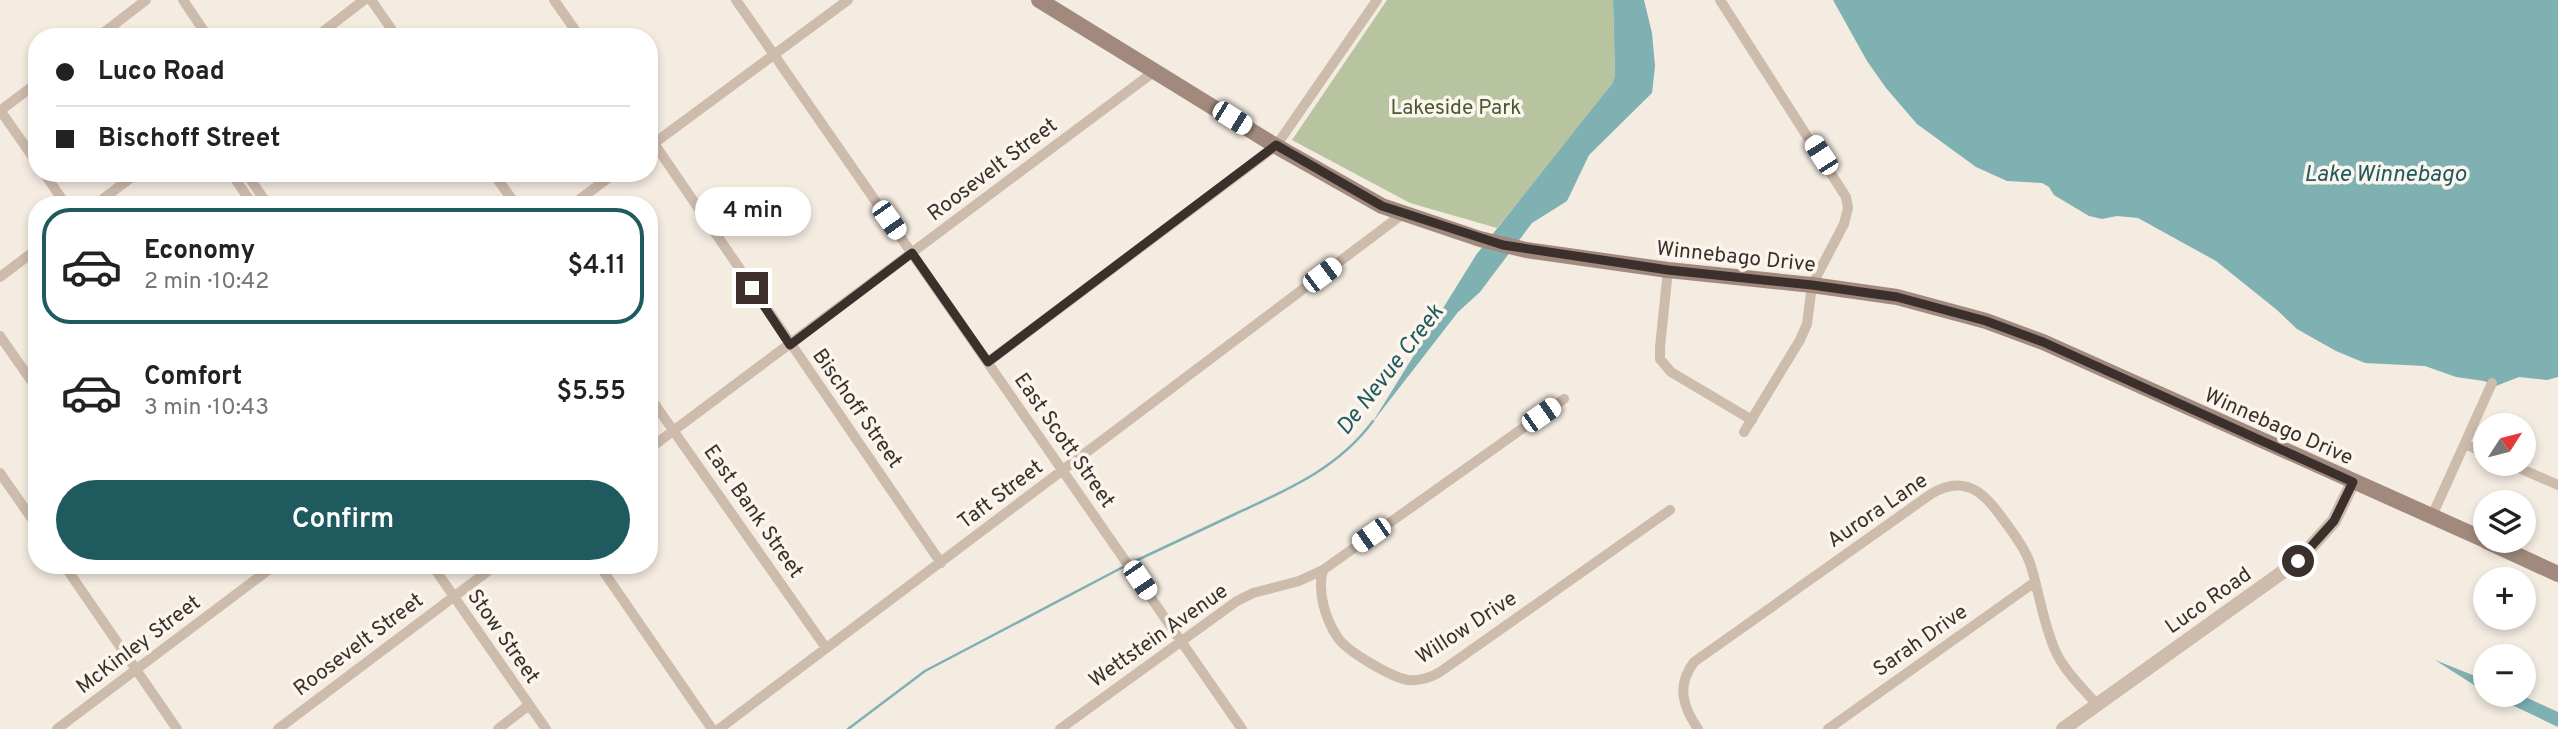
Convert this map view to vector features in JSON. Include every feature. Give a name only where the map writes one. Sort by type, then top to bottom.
[{"type":"main road","name":"Winnebago Drive","points":[[1039,0],[1276,145],[1382,206],[1480,239],[1526,250],[1668,270],[1812,285],[1926,303],[2014,330],[2473,534]]},
{"type":"main road","name":"Winnebago Drive","points":[[2514,553],[2558,574]]},
{"type":"street","points":[[110,28],[146,0]]},
{"type":"street","points":[[183,0],[202,28]]},
{"type":"street","points":[[343,0],[350,11]]},
{"type":"street","points":[[328,28],[365,0]]},
{"type":"street","points":[[371,0],[391,28]]},
{"type":"street","points":[[554,0],[574,28]]},
{"type":"street","name":"East Scott Street","points":[[736,0],[1242,729]]},
{"type":"street","points":[[658,137],[848,0]]},
{"type":"street","points":[[988,362],[1276,145],[1377,0]]},
{"type":"street","points":[[1720,0],[1846,197],[1848,208],[1844,224],[1812,285],[1807,324],[1800,340],[1745,432]]},
{"type":"street","name":"Roosevelt Street","points":[[658,442],[1155,71]]},
{"type":"street","points":[[28,90],[0,110],[28,150]]},
{"type":"street","name":"Bischoff Street","points":[[658,152],[941,563]]},
{"type":"street","points":[[107,196],[125,182]]},
{"type":"street","points":[[584,196],[602,182]]},
{"type":"street","name":"Taft Street","points":[[719,729],[1404,213]]},
{"type":"street","points":[[0,277],[28,256]]},
{"type":"street","points":[[1668,270],[1660,359],[1671,372],[1752,419]]},
{"type":"street","points":[[0,336],[28,376]]},
{"type":"street","points":[[2432,516],[2491,383]]},
{"type":"street","name":"Wettstein Avenue","points":[[1060,729],[1243,597],[1290,584],[1323,570],[1564,399]]},
{"type":"street","name":"East Bank Street","points":[[658,409],[826,648]]},
{"type":"street","points":[[2465,444],[2473,448]]},
{"type":"street","points":[[0,473],[28,513]]},
{"type":"street","points":[[2536,475],[2558,485]]},
{"type":"street","name":"Luco Road","points":[[2063,729],[2298,561],[2334,521],[2353,482]]},
{"type":"street","name":"Aurora Lane","points":[[1698,729],[1688,714],[1682,696],[1684,680],[1694,662],[1939,489],[1953,486],[1967,486],[1987,497],[2023,547],[2057,655],[2097,705]]},
{"type":"street","name":"Willow Drive","points":[[1323,570],[1321,595],[1334,630],[1343,644],[1396,676],[1421,680],[1437,674],[1670,510]]},
{"type":"street","points":[[70,574],[177,729]]},
{"type":"street","name":"McKinley Street","points":[[57,729],[263,574]]},
{"type":"street","name":"Stow Street","points":[[438,574],[546,729]]},
{"type":"street","name":"Roosevelt Street","points":[[278,729],[484,574]]},
{"type":"street","points":[[605,574],[712,729]]},
{"type":"street","name":"Sarah Drive","points":[[1828,729],[2035,582]]},
{"type":"street","points":[[498,729],[529,705]]},
{"type":"green space","name":"Lakeside Park","points":[[1387,0],[1613,0],[1615,75],[1612,84],[1497,228],[1410,203],[1292,140]]},
{"type":"water","points":[[1613,0],[1644,0],[1652,33],[1655,66],[1652,93],[1589,155],[1567,201],[1532,223],[1480,292],[1458,312],[1372,423],[1476,255],[1612,84],[1615,75]]},
{"type":"water","name":"Lake Winnebago","points":[[1833,0],[2558,0],[2558,377],[2547,380],[2519,377],[2496,386],[2484,381],[2456,377],[2425,366],[2365,363],[2336,351],[2297,329],[2216,261],[2138,218],[2117,216],[2102,219],[2089,216],[2054,195],[2049,187],[2042,183],[2007,181],[1976,167],[1917,124],[1886,88],[1867,61]]},
{"type":"water","points":[[2435,660],[2473,675],[2473,684]]},
{"type":"water","points":[[2536,702],[2558,712],[2558,727],[2516,707],[2536,707]]},
{"type":"waterway","name":"De Nevue Creek","points":[[1131,563],[1309,477],[1344,453],[1373,421]]},
{"type":"waterway","name":"De Nevue Creek","points":[[848,729],[925,671],[1125,566]]},
{"type":"route","points":[[752,288],[790,345],[912,253],[988,362],[1276,145],[1382,206],[1480,239],[1526,250],[1668,270],[1897,297],[2014,330],[2353,482],[2334,521],[2298,561]]}]
